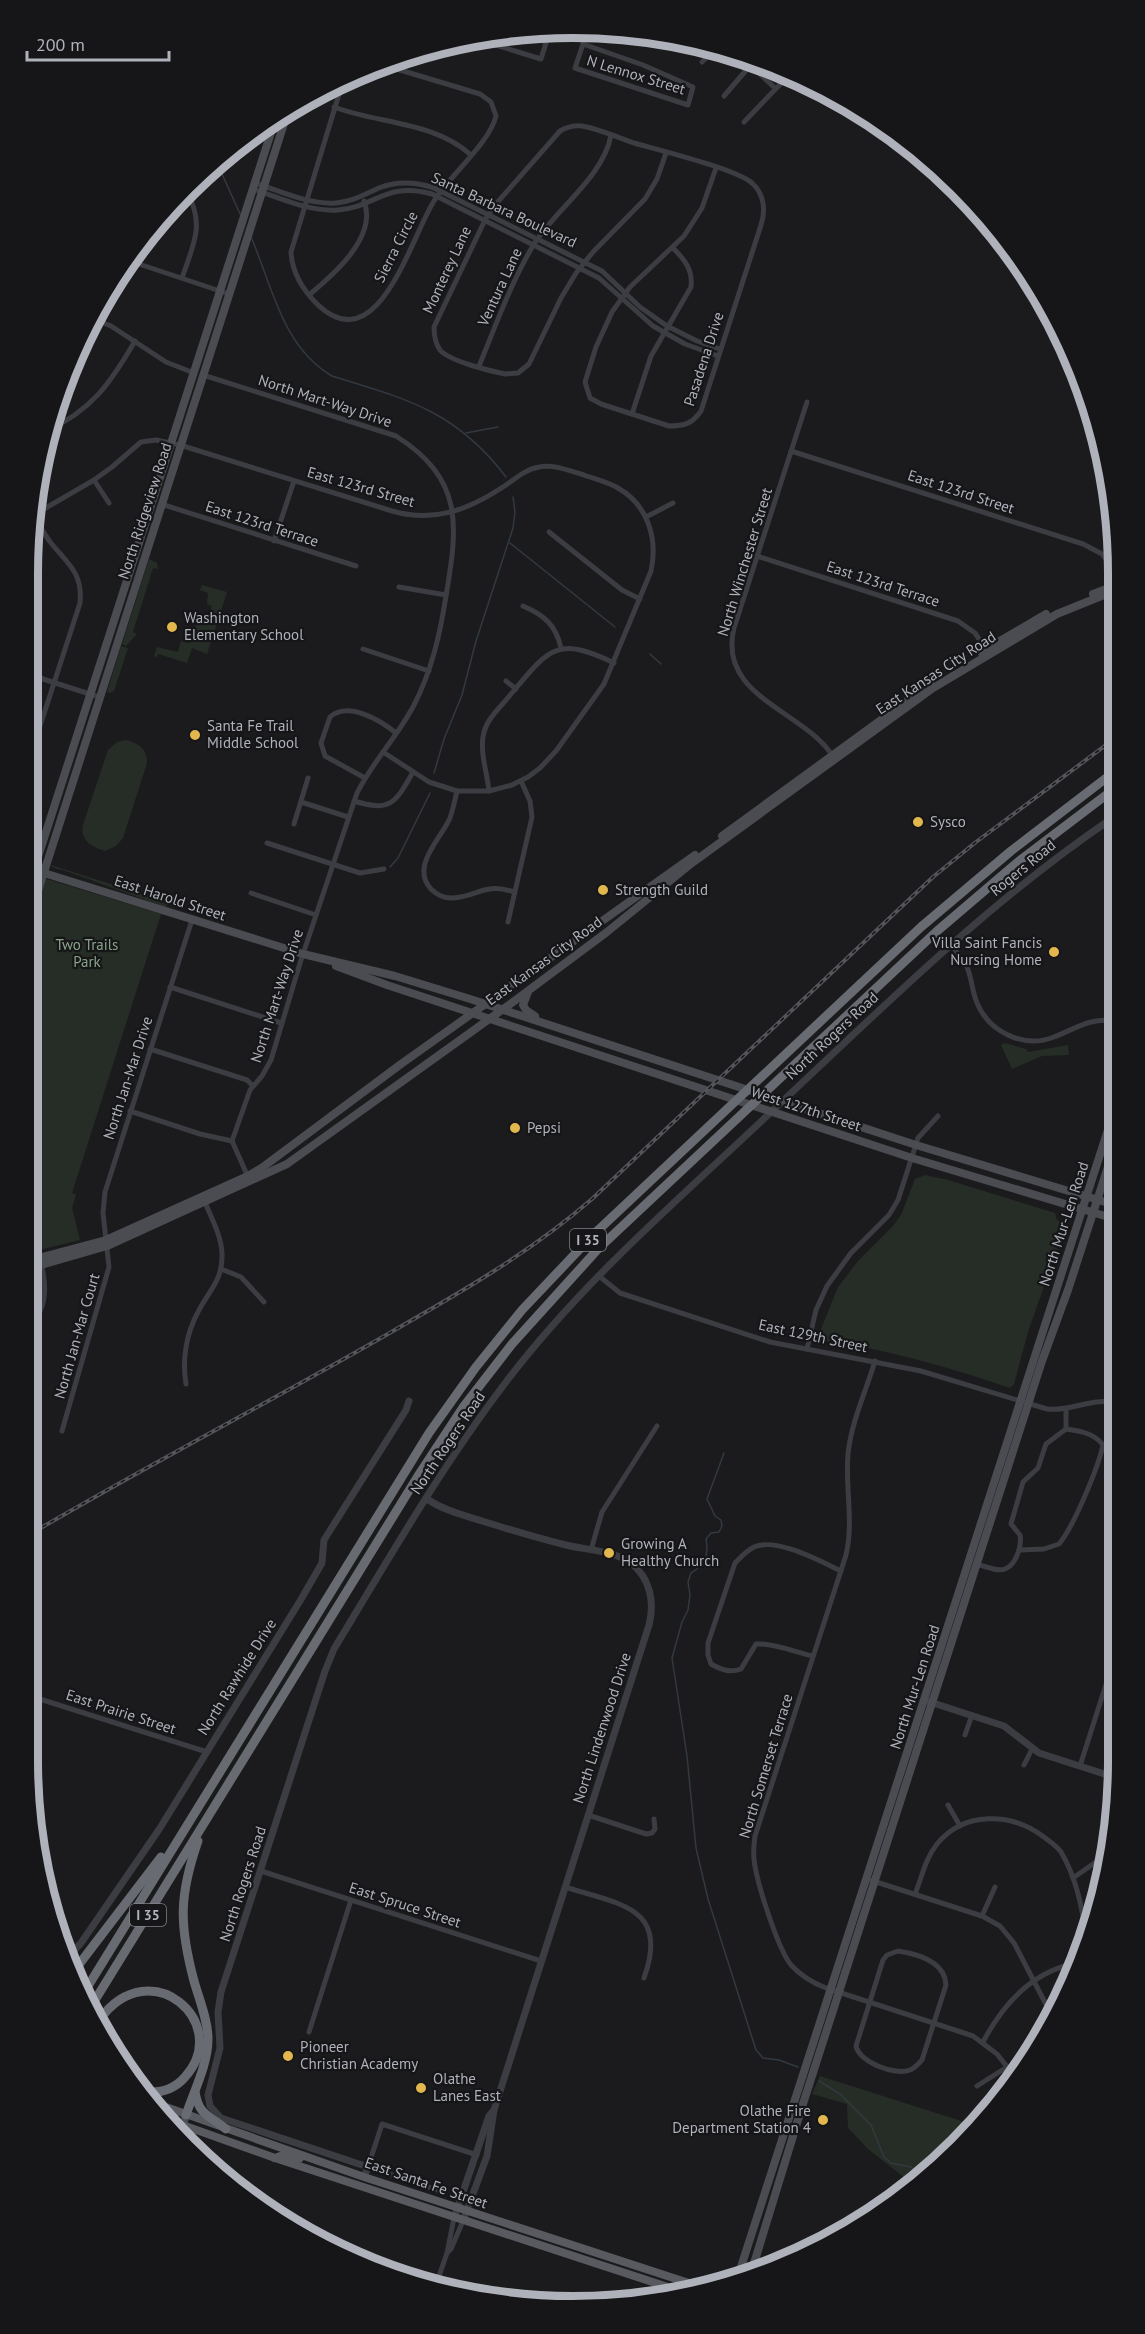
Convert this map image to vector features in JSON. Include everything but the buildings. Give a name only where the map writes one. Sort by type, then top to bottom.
[{"type":"highway","name":"I 35","points":[[88,1987],[429,1433],[476,1367],[530,1301],[601,1227],[921,927],[1011,851],[1108,777]]},
{"type":"highway","name":"I 35","points":[[95,2001],[437,1446],[478,1387],[534,1317],[622,1225],[895,968],[1018,862],[1108,794]]},
{"type":"highway","points":[[78,1966],[190,1820]]},
{"type":"highway","points":[[186,2115],[204,2059],[208,2037],[185,1944],[182,1906],[187,1875],[203,1824]]},
{"type":"highway","points":[[103,2016],[121,1998],[148,1990],[161,1992],[173,1998],[193,2017],[198,2030],[197,2058],[182,2080],[164,2091],[153,2093]]},
{"type":"highway","points":[[195,2090],[197,2102],[203,2114],[226,2129]]},
{"type":"main road","name":"North Ridgeview Road","points":[[38,850],[161,504],[285,122]]},
{"type":"main road","name":"North Ridgeview Road","points":[[38,887],[171,442],[272,130]]},
{"type":"main road","name":"East Kansas City Road","points":[[249,1178],[449,1029],[933,688],[1055,609],[1108,588]]},
{"type":"main road","name":"East Kansas City Road","points":[[988,651],[1057,614],[1108,593]]},
{"type":"main road","name":"East Kansas City Road","points":[[38,1263],[107,1243],[249,1178],[287,1164],[607,932],[692,863],[833,757]]},
{"type":"main road","name":"East Harold Street","points":[[38,872],[303,954],[387,985],[491,1018]]},
{"type":"main road","name":"East Harold Street","points":[[303,954],[395,976],[503,1009]]},
{"type":"main road","points":[[529,990],[524,1004],[526,1010],[552,1024]]},
{"type":"main road","points":[[448,1004],[454,1013],[449,1029]]},
{"type":"main road","name":"West 127th Street","points":[[503,1009],[915,1145],[1108,1203]]},
{"type":"main road","name":"West 127th Street","points":[[491,1018],[912,1158],[1108,1217]]},
{"type":"main road","name":"North Mur-Len Road","points":[[871,1880],[924,1700],[973,1563],[1025,1403],[1108,1130]]},
{"type":"main road","name":"North Mur-Len Road","points":[[1025,1403],[1108,1173]]},
{"type":"main road","name":"North Mur-Len Road","points":[[740,2269],[933,1702],[973,1563]]},
{"type":"main road","name":"North Mur-Len Road","points":[[754,2264],[835,1991]]},
{"type":"main road","name":"East Santa Fe Street","points":[[164,2107],[364,2177],[689,2283]]},
{"type":"main road","points":[[179,2124],[186,2115]]},
{"type":"main road","name":"East Santa Fe Street","points":[[183,2128],[669,2287]]},
{"type":"main road","points":[[274,2158],[283,2155],[318,2161]]},
{"type":"main road","points":[[328,2176],[354,2180],[364,2177]]},
{"type":"main road","points":[[362,2188],[370,2184],[395,2187]]},
{"type":"street","name":"N Lennox Street","points":[[583,44],[643,64],[693,87],[688,105],[575,68],[584,38]]},
{"type":"street","points":[[537,39],[546,42]]},
{"type":"street","points":[[492,44],[541,59],[547,39]]},
{"type":"street","points":[[702,62],[709,55]]},
{"type":"street","name":"Sierra Circle","points":[[339,92],[291,252],[296,274],[309,295],[334,318],[347,321],[360,317],[381,299],[395,280],[437,196],[494,123],[495,108],[480,93],[395,68]]},
{"type":"street","points":[[724,96],[748,68]]},
{"type":"street","points":[[760,72],[775,88]]},
{"type":"street","points":[[744,122],[783,81]]},
{"type":"street","points":[[334,107],[440,135],[471,154]]},
{"type":"street","name":"Monterey Lane","points":[[666,153],[657,179],[645,199],[580,268],[561,298],[529,364],[518,373],[509,375],[443,352],[436,342],[434,327],[486,217],[560,131],[575,126],[611,135],[716,168]]},
{"type":"street","name":"Ventura Lane","points":[[479,366],[496,321],[536,242],[598,165],[607,150],[611,135]]},
{"type":"street","name":"Pasadena Drive","points":[[716,168],[742,177],[751,183],[761,195],[764,212],[700,411],[690,423],[680,426],[669,426],[592,400],[585,386],[596,347],[612,312],[623,295],[673,248],[696,220],[716,168]]},
{"type":"street","name":"Santa Barbara Boulevard","points":[[263,189],[305,207],[335,210],[363,199],[385,186],[402,183],[418,184],[442,191],[486,217]]},
{"type":"street","name":"Santa Barbara Boulevard","points":[[254,186],[308,200],[336,203],[402,190],[437,196],[536,242],[604,281],[667,326],[697,341],[720,349]]},
{"type":"street","points":[[182,278],[198,226],[195,209],[190,199]]},
{"type":"street","points":[[309,295],[329,278],[353,251],[366,222],[367,213],[363,199]]},
{"type":"street","name":"Santa Barbara Boulevard","points":[[536,242],[585,262],[608,275],[637,313],[664,333],[685,344],[718,356]]},
{"type":"street","points":[[632,414],[651,356],[688,294],[691,283],[688,264],[673,248]]},
{"type":"street","points":[[136,263],[229,294]]},
{"type":"street","points":[[100,322],[166,362],[194,373]]},
{"type":"street","points":[[59,425],[93,401],[114,377],[135,341]]},
{"type":"street","name":"North Mart-Way Drive","points":[[203,375],[396,436],[411,446],[436,471],[449,497],[453,513],[454,544],[447,595],[437,646],[429,670],[414,706],[365,778],[354,801],[268,1065],[254,1086],[232,1141]]},
{"type":"street","name":"North Winchester Street","points":[[807,402],[732,637],[732,652],[735,667],[749,687],[819,740],[833,757]]},
{"type":"street","name":"East 123rd Street","points":[[41,510],[93,480],[141,442],[156,440],[171,442],[406,515],[431,516],[453,513],[482,501],[529,470],[550,466],[618,488],[634,500],[646,517]]},
{"type":"street","name":"East 123rd Street","points":[[791,452],[1083,544],[1102,554],[1107,561]]},
{"type":"street","points":[[93,480],[109,503]]},
{"type":"street","name":"East 123rd Street","points":[[274,541],[294,481]]},
{"type":"street","points":[[383,752],[438,786],[457,791],[489,791],[520,781],[540,768],[556,751],[599,691],[614,663],[651,571],[654,552],[652,533],[646,517],[673,503]]},
{"type":"street","name":"East 123rd Terrace","points":[[161,504],[356,566]]},
{"type":"street","points":[[38,731],[80,603],[82,590],[77,575],[40,527]]},
{"type":"street","points":[[549,532],[622,590],[640,599]]},
{"type":"street","name":"East 123rd Terrace","points":[[757,556],[958,621],[975,633],[988,651]]},
{"type":"street","points":[[399,587],[447,595]]},
{"type":"street","points":[[523,606],[548,620],[556,631],[561,648]]},
{"type":"street","points":[[489,791],[482,745],[484,731],[489,721],[544,657],[561,648],[580,649],[614,663]]},
{"type":"street","points":[[363,649],[429,670]]},
{"type":"street","points":[[38,675],[53,683],[95,695]]},
{"type":"street","points":[[506,681],[516,689]]},
{"type":"street","points":[[365,778],[325,756],[321,743],[330,717],[335,713],[348,711],[381,723],[396,733]]},
{"type":"street","points":[[354,801],[372,807],[384,807],[395,798],[413,772]]},
{"type":"street","points":[[294,824],[308,778]]},
{"type":"street","points":[[508,922],[532,818],[530,801],[520,781]]},
{"type":"street","points":[[457,791],[449,819],[426,860],[423,874],[427,884],[436,894],[448,898],[490,887],[514,892]]},
{"type":"street","points":[[301,802],[348,818]]},
{"type":"street","name":"Rogers Road","points":[[951,944],[1072,846],[1108,821]]},
{"type":"street","points":[[267,843],[360,873],[384,868]]},
{"type":"street","name":"North Mart-Way Drive","points":[[251,893],[316,915]]},
{"type":"street","name":"North Jan-Mar Drive","points":[[107,1243],[103,1213],[105,1192],[192,920]]},
{"type":"street","points":[[951,944],[966,965],[977,1003],[987,1019],[1003,1032],[1018,1039],[1044,1040],[1090,1021],[1108,1021]]},
{"type":"street","name":"North Rogers Road","points":[[208,2102],[208,2089],[220,2048],[218,2012],[221,1992],[329,1660],[427,1498],[507,1380],[548,1330],[599,1276],[951,944]]},
{"type":"street","points":[[170,987],[281,1023]]},
{"type":"street","points":[[150,1049],[247,1080],[254,1086]]},
{"type":"street","points":[[130,1111],[200,1134],[232,1141],[249,1178]]},
{"type":"street","points":[[807,1349],[816,1310],[826,1286],[850,1253],[889,1215],[898,1200],[921,1132],[938,1116]]},
{"type":"street","points":[[186,1384],[184,1366],[190,1333],[198,1312],[214,1288],[221,1269],[221,1243],[204,1200]]},
{"type":"street","name":"North Jan-Mar Court","points":[[62,1431],[108,1274],[110,1260],[107,1243]]},
{"type":"street","points":[[38,1316],[44,1301],[45,1287],[41,1261]]},
{"type":"street","points":[[221,1269],[241,1277],[264,1302]]},
{"type":"street","name":"East 129th Street","points":[[599,1276],[620,1293],[770,1342],[921,1371],[1047,1409],[1066,1409]]},
{"type":"street","name":"North Somerset Terrace","points":[[875,1361],[850,1441],[847,1478],[850,1534],[841,1571],[755,1836],[753,1856],[779,1944],[785,1957],[805,1978],[835,1991],[962,2031],[983,2042],[997,2054],[1009,2070]]},
{"type":"street","name":"North Rawhide Drive","points":[[73,1952],[150,1843],[317,1573],[323,1560],[324,1540],[406,1410],[409,1401]]},
{"type":"street","points":[[1066,1430],[1066,1409],[1091,1401],[1108,1402]]},
{"type":"street","points":[[591,1550],[602,1512],[657,1426]]},
{"type":"street","points":[[973,1563],[1003,1570],[1008,1568],[1020,1550],[1020,1535],[1011,1524],[1019,1490],[1023,1482],[1038,1468],[1046,1444],[1066,1430],[1078,1431],[1096,1438],[1103,1445],[1101,1452],[1063,1539],[1055,1547],[1020,1550]]},
{"type":"street","name":"North Lindenwood Drive","points":[[427,1498],[440,1507],[512,1530],[619,1557],[635,1567],[650,1589],[652,1607],[650,1625],[494,2110],[487,2156],[459,2220],[438,2279]]},
{"type":"street","points":[[813,1656],[785,1650],[767,1643],[756,1644],[741,1669],[733,1672],[721,1670],[711,1664],[708,1643],[735,1563],[756,1546],[778,1546],[814,1558],[841,1571]]},
{"type":"street","points":[[1080,1766],[1108,1678]]},
{"type":"street","name":"East Prairie Street","points":[[38,1698],[207,1752]]},
{"type":"street","points":[[924,1700],[1004,1726],[1032,1749],[1107,1775]]},
{"type":"street","points":[[965,1734],[972,1715]]},
{"type":"street","points":[[1024,1765],[1032,1749]]},
{"type":"street","points":[[948,1805],[960,1826]]},
{"type":"street","points":[[588,1815],[646,1834],[652,1833],[655,1829],[654,1818]]},
{"type":"street","points":[[915,1894],[932,1851],[947,1834],[975,1820],[1006,1819],[1029,1826],[1059,1849],[1073,1878],[1083,1920]]},
{"type":"street","points":[[1073,1878],[1098,1860]]},
{"type":"street","name":"East Spruce Street","points":[[261,1871],[541,1961]]},
{"type":"street","points":[[871,1880],[982,1916],[1004,1929],[1014,1943],[1047,2007]]},
{"type":"street","points":[[565,1887],[626,1907],[641,1917],[648,1927],[652,1943],[652,1955],[644,1978]]},
{"type":"street","points":[[982,1916],[995,1887]]},
{"type":"street","points":[[309,2032],[351,1900]]},
{"type":"street","points":[[904,1952],[933,1962],[942,1970],[946,1985],[922,2060],[916,2067],[903,2072],[864,2061],[857,2053],[857,2037],[869,2001],[883,1960],[891,1953],[904,1952]]},
{"type":"street","points":[[983,2042],[992,2025],[1013,1998],[1034,1980],[1067,1965]]},
{"type":"street","points":[[978,2086],[1007,2067]]},
{"type":"street","name":"East Santa Fe Street","points":[[208,2102],[213,2111],[226,2120],[441,2191]]},
{"type":"street","name":"North Lindenwood Drive","points":[[463,2210],[489,2116],[494,2110]]},
{"type":"street","points":[[364,2177],[382,2124],[477,2155]]},
{"type":"green space","points":[[149,559],[157,563],[158,569],[153,568],[133,632],[137,634],[126,646],[122,644]]},
{"type":"green space","points":[[202,585],[227,592],[207,654],[192,648],[187,663],[158,654],[157,657],[154,656],[157,647],[178,652],[181,641],[190,643],[198,623],[205,625],[212,606],[207,604],[208,593],[200,590]]},
{"type":"green space","points":[[121,646],[128,648],[114,691],[109,693],[107,692]]},
{"type":"green space","points":[[126,740],[141,747],[146,754],[147,763],[123,838],[116,846],[105,851],[85,839],[83,825],[108,750],[117,742]]},
{"type":"green space","points":[[51,865],[167,902],[169,904],[165,907]]},
{"type":"green space","name":"Two Trails Park","points":[[47,879],[161,914],[72,1193],[76,1195],[72,1208],[80,1240],[38,1250],[38,899],[42,884]]},
{"type":"green space","points":[[1005,1043],[1026,1049],[1028,1052],[1068,1045],[1069,1055],[1042,1056],[1012,1069],[1001,1045]]},
{"type":"green space","points":[[925,1175],[1055,1213],[1057,1220],[1065,1226],[1028,1332],[1014,1384],[1010,1388],[916,1359],[858,1346],[831,1343],[819,1334],[838,1287],[858,1261],[893,1226],[901,1215],[915,1179]]},
{"type":"green space","points":[[820,2076],[967,2123],[906,2179],[868,2149],[848,2128],[847,2104],[812,2094]]},
{"type":"waterway","points":[[224,167],[222,174],[241,216]]},
{"type":"waterway","points":[[251,237],[290,332],[315,364],[332,376],[407,401],[449,422],[487,455],[506,477]]},
{"type":"waterway","points":[[466,433],[498,427]]},
{"type":"waterway","points":[[434,773],[444,739],[462,695],[476,641],[513,528],[515,512],[513,497]]},
{"type":"waterway","points":[[510,543],[615,627]]},
{"type":"waterway","points":[[650,654],[661,664]]},
{"type":"waterway","points":[[390,867],[398,858],[430,793]]},
{"type":"waterway","points":[[724,1453],[707,1499],[715,1516],[721,1520],[722,1526],[719,1532],[711,1533],[706,1539],[705,1559],[700,1567],[691,1573],[688,1582],[690,1595],[688,1610],[682,1622],[672,1658],[687,1756],[696,1848],[708,1899],[756,2050],[763,2058],[779,2060],[798,2067]]},
{"type":"waterway","points":[[819,2081],[840,2094],[871,2125],[884,2157],[891,2163],[911,2167],[916,2171]]},
{"type":"railway","points":[[38,1530],[429,1310],[540,1240],[592,1199],[933,877],[1108,743]]},
{"type":"place","name":"Washington Elementary School","points":[[172,627]]},
{"type":"place","name":"Santa Fe Trail Middle School","points":[[195,735]]},
{"type":"place","name":"Sysco","points":[[918,822]]},
{"type":"place","name":"Strength Guild","points":[[603,890]]},
{"type":"place","name":"Villa Saint Fancis Nursing Home","points":[[1054,952]]},
{"type":"place","name":"Pepsi","points":[[515,1128]]},
{"type":"place","name":"Growing A Healthy Church","points":[[609,1553]]},
{"type":"place","name":"Pioneer Christian Academy","points":[[288,2056]]},
{"type":"place","name":"Olathe Lanes East","points":[[421,2088]]},
{"type":"place","name":"Olathe Fire Department Station 4","points":[[823,2120]]}]
